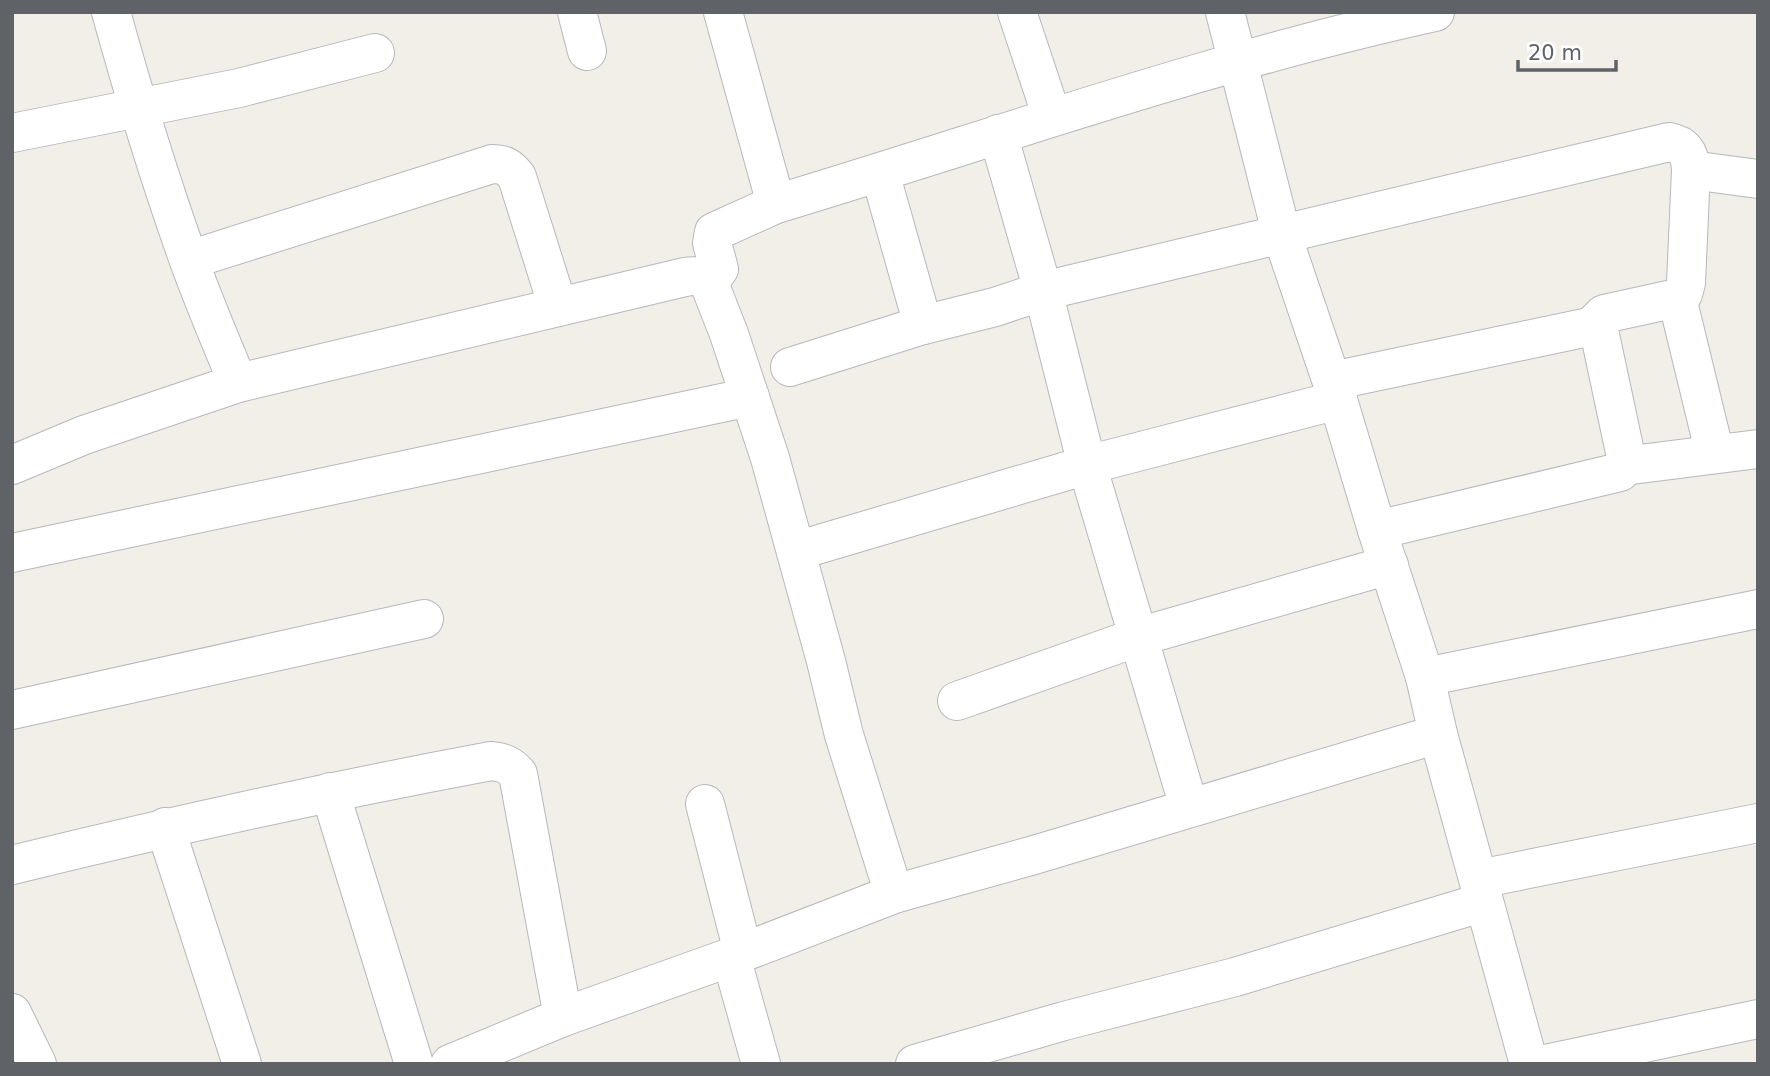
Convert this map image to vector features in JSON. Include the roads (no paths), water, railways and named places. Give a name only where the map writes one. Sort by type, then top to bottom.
[{"type":"street","points":[[111,12],[137,108],[188,260],[238,383]]},
{"type":"street","points":[[577,12],[587,51]]},
{"type":"street","points":[[723,12],[776,204]]},
{"type":"street","points":[[1017,12],[1052,117]]},
{"type":"street","points":[[1225,12],[1281,232],[1335,390],[1425,677],[1438,734],[1529,1064]]},
{"type":"street","points":[[709,284],[719,269],[712,243],[714,232],[776,204],[1237,61],[1356,21],[1435,12]]},
{"type":"street","points":[[12,133],[239,88],[374,53]]},
{"type":"street","points":[[998,134],[1043,290],[1087,465],[1189,807]]},
{"type":"street","points":[[790,367],[923,325],[995,307],[1043,290],[1669,142],[1682,146],[1690,158],[1686,283],[1683,294],[1677,298],[1604,314],[1599,318],[1598,325],[1626,457],[1620,472],[1377,530]]},
{"type":"street","points":[[188,260],[492,164],[502,164],[510,168],[517,177],[558,307]]},
{"type":"street","points":[[1690,170],[1758,179]]},
{"type":"street","points":[[880,173],[923,325]]},
{"type":"street","points":[[12,465],[83,435],[238,383],[693,275],[704,279],[709,284],[750,397],[796,551],[844,735],[894,894]]},
{"type":"street","points":[[1677,298],[1715,454]]},
{"type":"street","points":[[796,551],[1335,390],[1598,325]]},
{"type":"street","points":[[12,553],[750,397]]},
{"type":"street","points":[[1624,466],[1758,449]]},
{"type":"street","points":[[957,701],[1138,637],[1389,565]]},
{"type":"street","points":[[1425,677],[1758,609]]},
{"type":"street","points":[[12,710],[424,619]]},
{"type":"street","points":[[450,1064],[518,1051],[563,1017],[737,955],[894,894],[1438,734]]},
{"type":"street","points":[[12,865],[165,827],[330,792],[491,761],[510,765],[518,774],[523,796],[563,1017]]},
{"type":"street","points":[[330,792],[414,1064]]},
{"type":"street","points":[[705,804],[761,1064]]},
{"type":"street","points":[[915,1064],[991,1053],[1235,977],[1482,891],[1758,823]]},
{"type":"street","points":[[165,827],[242,1064]]},
{"type":"street","points":[[12,1013],[29,1062]]},
{"type":"street","points":[[1545,1064],[1758,1019]]}]
